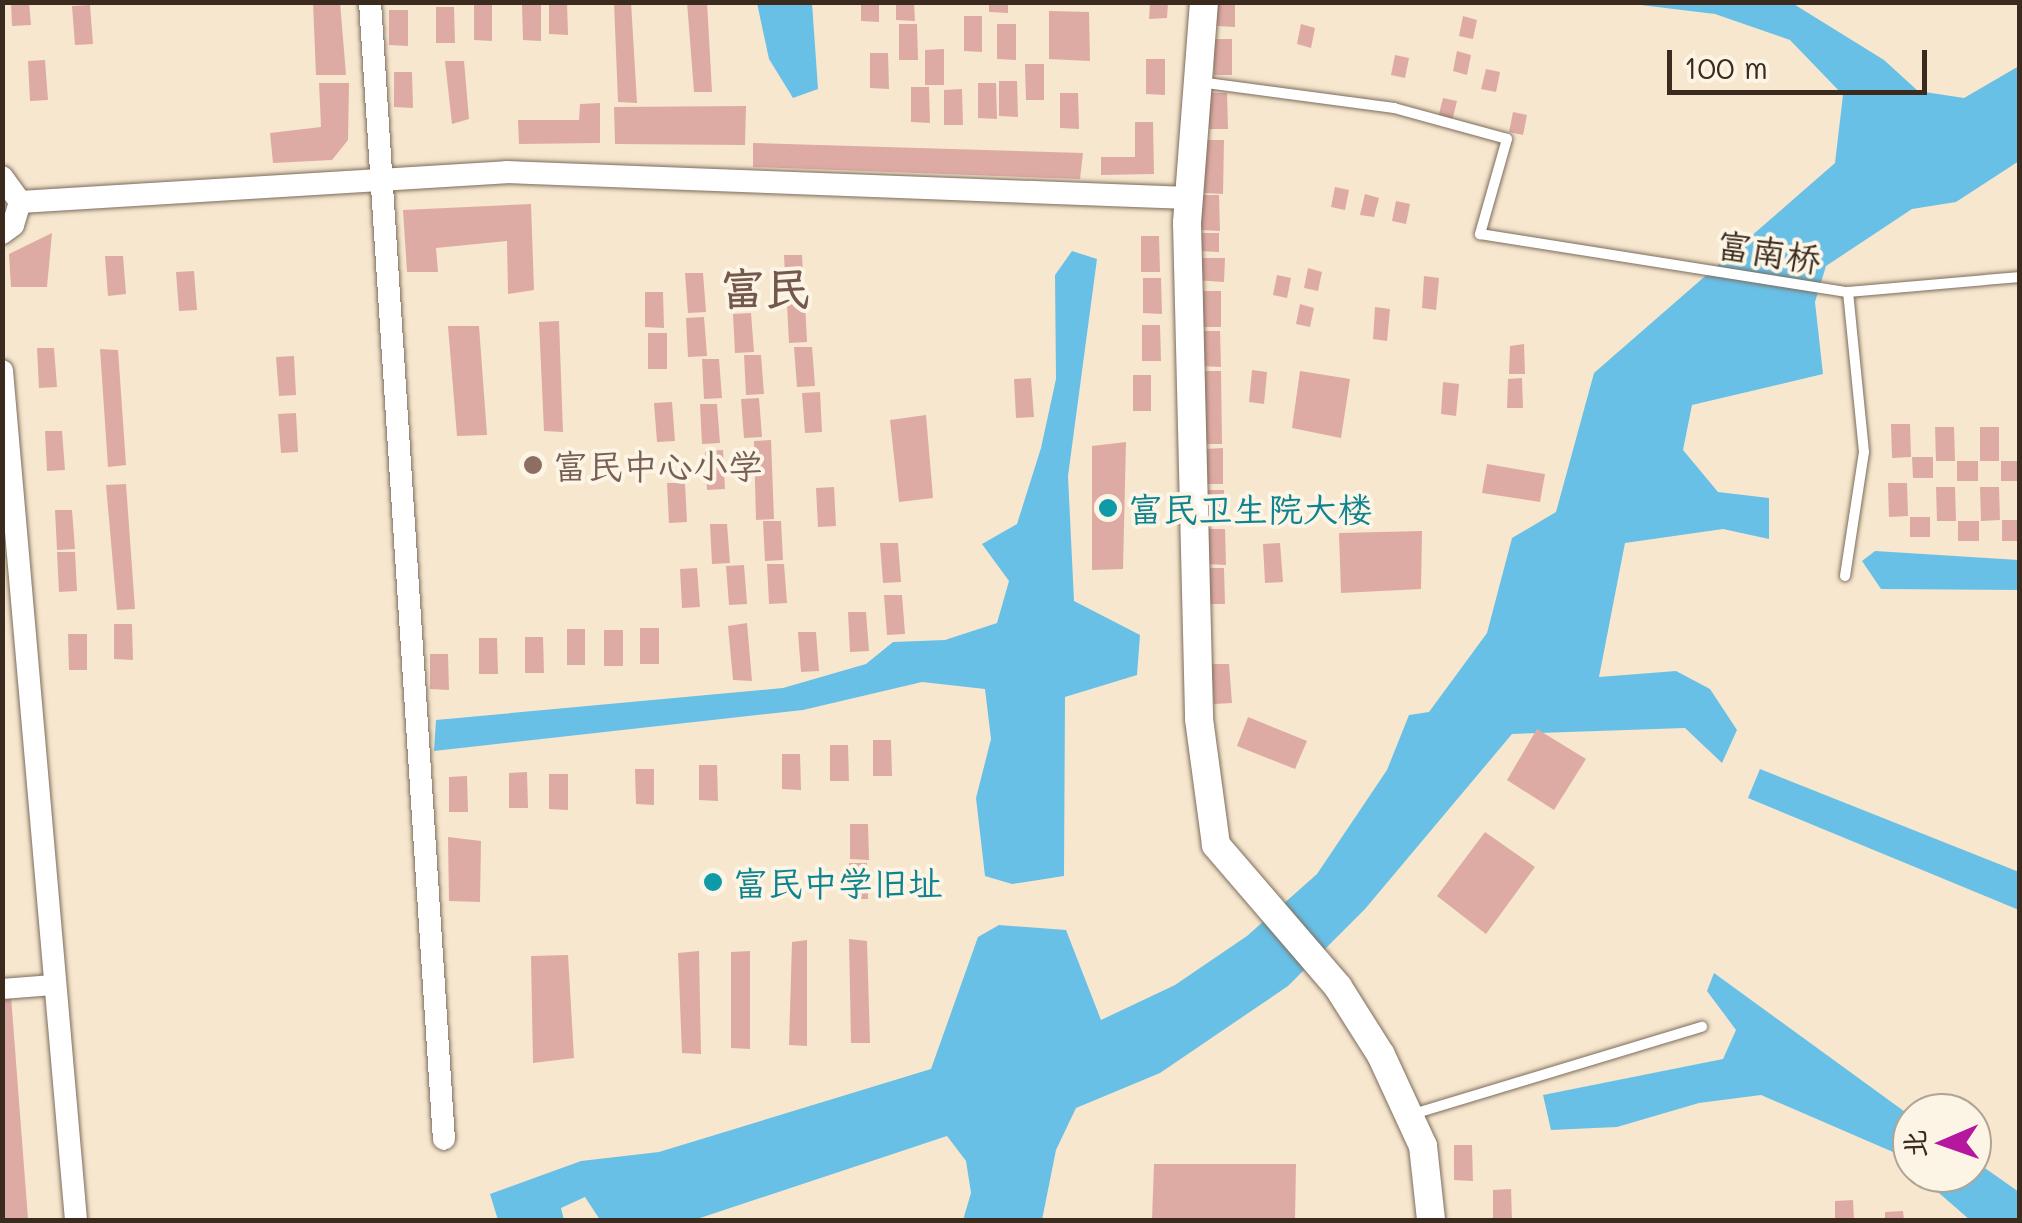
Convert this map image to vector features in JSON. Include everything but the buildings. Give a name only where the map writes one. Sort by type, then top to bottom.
[{"type":"main road","points":[[1204,2],[1189,198],[1199,718],[1216,845],[1338,987],[1412,1114],[1432,1193],[1431,1220]]},
{"type":"street","points":[[370,2],[444,1139]]},
{"type":"street","points":[[20,202],[506,172],[1189,198]]},
{"type":"street","points":[[2,177],[20,202]]},
{"type":"street","points":[[2,233],[13,225],[20,202]]},
{"type":"street","points":[[2,371],[76,1220]]},
{"type":"street","points":[[2,989],[54,985]]},
{"type":"lane","name":"富南桥","points":[[1198,82],[1394,108],[1507,139],[1480,234],[1848,292],[2020,277]]},
{"type":"lane","points":[[1845,576],[1864,452],[1848,292]]},
{"type":"lane","points":[[1412,1114],[1702,1027]]},
{"type":"water","points":[[757,3],[812,3],[818,89],[793,98],[769,59]]},
{"type":"water","points":[[1624,3],[1792,3],[1884,60],[1918,91],[1964,98],[2019,66],[2019,161],[1956,202],[1912,209],[1826,266],[1815,302],[1823,374],[1692,405],[1683,450],[1718,492],[1769,498],[1769,539],[1723,529],[1625,543],[1599,677],[1676,671],[1710,689],[1737,730],[1722,763],[1685,728],[1512,734],[1365,909],[1288,986],[1160,1073],[1076,1108],[1056,1150],[1042,1220],[963,1220],[971,1193],[966,1161],[947,1136],[694,1220],[600,1220],[585,1197],[561,1208],[564,1220],[498,1220],[490,1194],[581,1161],[659,1152],[931,1069],[978,937],[999,925],[1066,930],[1101,1020],[1175,985],[1247,936],[1317,874],[1387,770],[1409,715],[1429,712],[1487,633],[1512,538],[1556,512],[1594,373],[1835,163],[1843,95],[1790,40],[1715,14]]},
{"type":"water","points":[[1072,251],[1097,259],[1068,476],[1074,601],[1140,635],[1137,675],[1065,697],[1064,876],[1012,884],[985,876],[976,798],[991,739],[985,689],[922,682],[803,710],[434,751],[436,720],[783,688],[866,664],[893,642],[945,640],[997,623],[1009,581],[982,544],[1017,524],[1041,448],[1056,379],[1055,275]]},
{"type":"water","points":[[1875,551],[2019,560],[2019,590],[1881,589],[1862,561]]},
{"type":"water","points":[[1760,769],[2019,872],[2019,910],[1748,798]]},
{"type":"water","points":[[1714,973],[1892,1102],[1892,1152],[1761,1095],[1699,1103],[1617,1127],[1551,1130],[1543,1095],[1723,1059],[1736,1030],[1707,991]]},
{"type":"water","points":[[1992,1173],[2019,1192],[2019,1220],[1970,1220],[1939,1193],[1992,1193]]},
{"type":"place","name":"富民中心小学","points":[[533,465]]},
{"type":"place","name":"富民卫生院大楼","points":[[1108,508]]},
{"type":"place","name":"富民中学旧址","points":[[713,882]]},
{"type":"district","name":"富民","points":[[765,288]]}]
